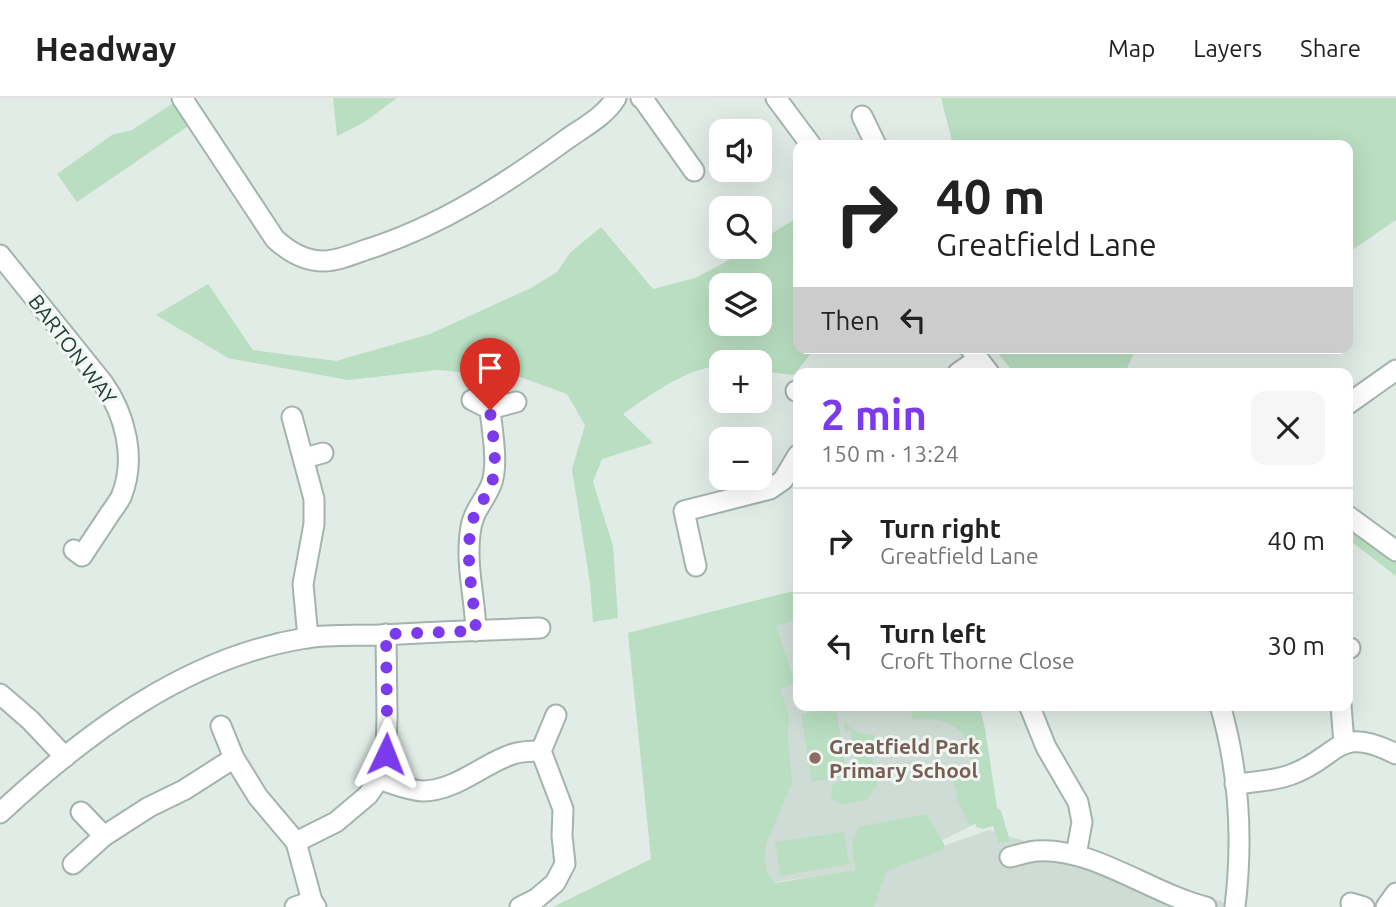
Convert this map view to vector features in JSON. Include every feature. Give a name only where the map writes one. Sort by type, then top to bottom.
[{"type":"street","points":[[182,98],[275,239],[283,247],[303,258],[325,261],[386,244],[425,228],[478,200],[560,144],[610,107],[616,98]]},
{"type":"street","points":[[641,98],[694,171]]},
{"type":"street","points":[[776,98],[807,140]]},
{"type":"street","points":[[862,116],[874,140]]},
{"type":"street","name":"BARTON WAY","points":[[0,255],[103,383],[113,397],[124,426],[127,456],[121,497],[82,556],[74,550]]},
{"type":"street","points":[[1353,400],[1396,370]]},
{"type":"street","points":[[472,400],[490,410],[516,402]]},
{"type":"street","points":[[476,631],[470,571],[470,533],[473,515],[494,477],[490,410]]},
{"type":"street","points":[[292,417],[313,455],[314,524],[303,584],[308,638]]},
{"type":"street","points":[[696,566],[684,511],[769,489],[783,480],[793,463]]},
{"type":"street","points":[[1353,520],[1396,551]]},
{"type":"street","points":[[0,813],[26,788],[138,703],[191,674],[248,652],[308,638],[540,628]]},
{"type":"street","points":[[296,842],[335,822],[368,794],[379,779],[386,754],[386,634]]},
{"type":"street","points":[[0,694],[30,720],[65,757]]},
{"type":"street","points":[[1031,711],[1046,747],[1078,802],[1082,822],[1076,855]]},
{"type":"street","points":[[1221,711],[1236,784],[1239,871],[1235,907]]},
{"type":"street","points":[[1341,711],[1344,744]]},
{"type":"street","points":[[520,907],[536,900],[572,863],[562,836],[563,809],[541,751],[556,715]]},
{"type":"street","points":[[221,726],[234,758],[258,797],[296,842],[308,905]]},
{"type":"street","points":[[1236,784],[1290,775],[1344,744],[1361,741],[1396,754]]},
{"type":"street","points":[[379,779],[405,788],[434,790],[452,785],[516,753],[541,751]]},
{"type":"street","points":[[74,864],[104,836],[234,758]]},
{"type":"street","points":[[81,811],[104,836]]},
{"type":"street","points":[[1010,858],[1035,851],[1076,855],[1182,901],[1206,907]]},
{"type":"street","points":[[1386,907],[1396,892]]},
{"type":"shaded area","name":"Greatfield Park Primary School","points":[[793,591],[793,711],[980,711],[997,808],[1001,811],[920,851],[864,869],[721,890],[628,633]]},
{"type":"shaded area","points":[[989,830],[1230,904],[1229,907],[870,907],[886,866]]},
{"type":"green space","points":[[181,98],[197,120],[77,202],[57,174],[112,135],[132,130]]},
{"type":"green space","points":[[333,98],[397,98],[363,123],[337,136]]},
{"type":"green space","points":[[941,98],[1396,98],[1396,220],[1353,250],[1353,140],[952,140]]},
{"type":"green space","points":[[793,220],[793,354],[810,354],[799,368],[793,368],[793,375],[772,372],[772,350],[709,350],[709,368],[683,376],[623,414],[653,443],[602,459],[593,482],[613,546],[618,618],[593,622],[590,583],[572,469],[585,425],[567,394],[520,377],[437,370],[348,380],[228,358],[156,315],[208,284],[253,350],[336,361],[430,334],[531,288],[557,272],[570,253],[601,227],[653,289],[695,278],[730,259],[772,259],[772,233]]},
{"type":"green space","points":[[999,354],[1133,354],[1127,368],[1010,368]]},
{"type":"green space","points":[[1353,526],[1396,556],[1396,576],[1353,543]]},
{"type":"green space","points":[[793,591],[793,621],[776,626],[793,677],[793,684],[780,689],[789,715],[792,783],[766,844],[767,871],[775,883],[855,870],[852,844],[858,827],[927,814],[944,844],[944,849],[887,871],[874,907],[553,907],[651,859],[628,633]]},
{"type":"green space","points":[[836,711],[847,776],[812,782],[801,714]]},
{"type":"green space","points":[[911,711],[980,711],[997,808],[1001,811],[1010,841],[999,843],[993,826],[983,829],[975,824],[970,826],[955,796],[958,794],[952,781],[966,771],[970,762],[965,737],[946,722],[913,720]]},
{"type":"green space","points":[[844,721],[858,732],[875,735],[871,751],[876,751],[876,757],[872,757],[877,785],[867,800],[842,805],[832,799],[832,786],[853,778],[858,768],[856,757],[848,751],[846,742],[852,740],[851,731],[845,731]]},
{"type":"green space","points":[[844,832],[849,864],[780,876],[775,842]]},
{"type":"place","name":"Greatfield Park Primary School","points":[[815,758]]},
{"type":"route","points":[[386,754],[386,634],[476,631],[470,571],[470,533],[473,515],[494,477],[490,410]]}]
